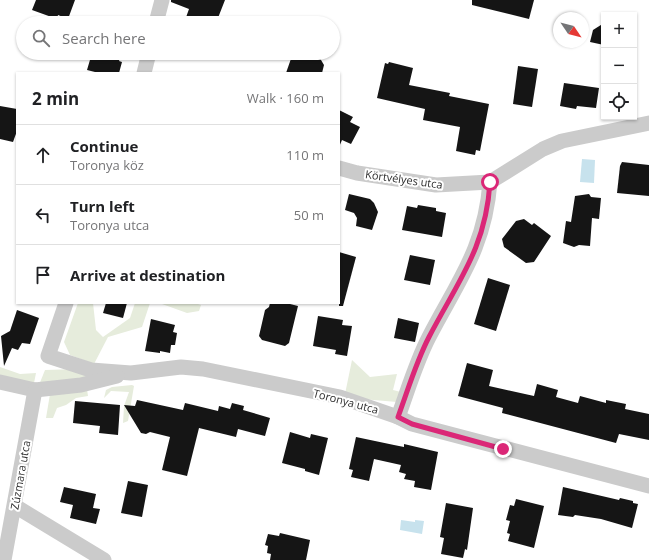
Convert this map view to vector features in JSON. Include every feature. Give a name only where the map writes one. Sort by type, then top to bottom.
[{"type":"street","points":[[158,16],[162,0]]},
{"type":"street","points":[[144,72],[147,60]]},
{"type":"street","name":"Körtvélyes utca","points":[[340,168],[356,173],[430,184],[490,182],[543,149],[562,141],[649,123]]},
{"type":"street","points":[[398,417],[417,363],[429,337],[474,254],[485,219],[490,182]]},
{"type":"street","name":"Toronya utca","points":[[66,304],[48,356],[91,370],[131,373]]},
{"type":"street","name":"Toronya utca","points":[[0,382],[35,390],[81,385],[131,373],[181,367],[203,369],[340,398],[398,417],[412,424],[649,486]]},
{"type":"street","name":"Zúzmara utca","points":[[4,560],[35,390]]},
{"type":"street","points":[[15,506],[104,560]]},
{"type":"green space","points":[[78,304],[93,304],[96,330],[103,337],[130,318],[135,304],[150,304],[142,327],[108,337],[94,364],[70,355],[64,342]]},
{"type":"green space","points":[[162,304],[201,305],[199,311],[187,313]]},
{"type":"green space","points":[[352,360],[370,377],[397,374],[393,390],[401,392],[397,402],[362,399],[345,394]]},
{"type":"green space","points":[[0,367],[20,374],[36,373],[34,383],[0,377]]},
{"type":"green space","points":[[77,369],[97,376],[39,385],[45,370]]},
{"type":"green space","points":[[134,386],[128,421],[123,423],[124,406],[129,392],[111,391],[104,398],[106,390],[112,387]]},
{"type":"green space","points":[[87,389],[88,396],[76,398],[66,405],[57,408],[53,418],[46,418],[50,394]]},
{"type":"water","points":[[582,159],[595,160],[594,183],[580,182]]},
{"type":"water","points":[[401,520],[415,522],[415,520],[424,521],[422,534],[400,530]]},
{"type":"building","points":[[36,0],[75,0],[69,16],[49,16],[32,10]]},
{"type":"building","points":[[171,0],[225,0],[219,16],[186,16],[189,9],[171,2]]},
{"type":"building","points":[[472,0],[534,0],[529,19],[472,5]]},
{"type":"building","points":[[601,25],[601,44],[590,42],[593,30]]},
{"type":"building","points":[[90,60],[119,60],[122,62],[119,72],[95,72],[87,70]]},
{"type":"building","points":[[291,60],[321,60],[324,65],[322,72],[286,72]]},
{"type":"building","points":[[389,62],[413,68],[409,85],[450,93],[449,96],[489,104],[480,151],[476,150],[475,155],[456,151],[460,127],[423,120],[425,109],[377,98],[385,63],[388,64]]},
{"type":"building","points":[[518,66],[538,69],[532,107],[513,104]]},
{"type":"building","points":[[564,83],[599,88],[596,108],[577,106],[576,109],[560,106]]},
{"type":"building","points":[[0,106],[16,109],[16,134],[13,142],[0,139]]},
{"type":"building","points":[[340,110],[353,117],[350,122],[360,127],[351,144],[342,140],[340,145]]},
{"type":"building","points":[[622,162],[649,165],[649,196],[617,193],[620,166]]},
{"type":"building","points":[[349,194],[370,199],[374,203],[378,212],[372,230],[356,226],[357,218],[354,213],[345,210]]},
{"type":"building","points":[[589,194],[591,197],[601,198],[599,219],[592,218],[590,246],[579,245],[574,247],[563,243],[566,221],[571,222],[575,196]]},
{"type":"building","points":[[418,205],[436,208],[436,211],[446,213],[442,237],[402,230],[407,206],[417,208]]},
{"type":"building","points":[[524,219],[532,225],[534,223],[551,236],[534,262],[526,263],[504,247],[502,239],[516,221]]},
{"type":"building","points":[[340,252],[356,257],[343,306],[339,306]]},
{"type":"building","points":[[410,255],[435,260],[430,285],[404,280]]},
{"type":"building","points":[[488,278],[510,285],[496,331],[474,324]]},
{"type":"building","points":[[106,304],[127,304],[123,318],[103,313]]},
{"type":"building","points":[[270,304],[290,304],[298,306],[289,343],[285,346],[262,340],[259,336],[265,310],[269,307]]},
{"type":"building","points":[[17,310],[39,318],[30,344],[22,343],[18,350],[12,348],[4,366],[1,336],[10,331]]},
{"type":"building","points":[[318,316],[343,320],[342,325],[352,326],[347,356],[335,354],[336,350],[313,346]]},
{"type":"building","points":[[398,318],[419,323],[415,342],[394,338]]},
{"type":"building","points":[[151,319],[175,325],[173,332],[177,333],[175,345],[171,345],[170,353],[145,351]]},
{"type":"building","points":[[467,363],[493,370],[489,386],[534,396],[537,384],[558,390],[556,397],[578,403],[580,396],[606,403],[606,400],[626,404],[625,409],[649,414],[649,440],[619,434],[616,443],[502,413],[503,408],[458,396]]},
{"type":"building","points":[[137,400],[183,410],[185,403],[218,411],[219,406],[230,409],[232,403],[244,406],[243,410],[270,418],[265,436],[238,429],[236,437],[199,428],[187,476],[162,470],[170,437],[150,432],[146,434],[141,433],[124,405],[135,406]]},
{"type":"building","points":[[75,401],[120,405],[118,435],[99,433],[100,426],[73,423]]},
{"type":"building","points":[[290,432],[310,438],[311,434],[328,438],[319,475],[305,471],[305,469],[282,463]]},
{"type":"building","points":[[356,437],[404,447],[404,444],[438,452],[431,490],[414,487],[415,481],[404,479],[406,474],[399,472],[401,465],[374,459],[369,481],[351,477],[353,470],[349,469]]},
{"type":"building","points":[[128,481],[148,485],[142,517],[121,513]]},
{"type":"building","points":[[64,487],[96,494],[93,508],[100,509],[96,524],[70,518],[73,505],[60,502]]},
{"type":"building","points":[[563,487],[619,500],[620,498],[633,501],[633,503],[638,504],[632,528],[601,519],[575,515],[573,517],[558,515]]},
{"type":"building","points":[[516,499],[544,506],[534,548],[508,541],[510,534],[507,533],[510,521],[506,520],[510,505],[514,506]]},
{"type":"building","points":[[446,503],[473,508],[467,550],[465,549],[463,558],[441,554],[444,538],[440,537]]},
{"type":"building","points":[[280,533],[310,540],[306,560],[270,560],[271,554],[267,553],[268,546],[265,545],[268,534],[279,536]]},
{"type":"route","points":[[490,182],[485,219],[471,260],[429,337],[417,363],[398,417],[412,424],[503,449]]}]
